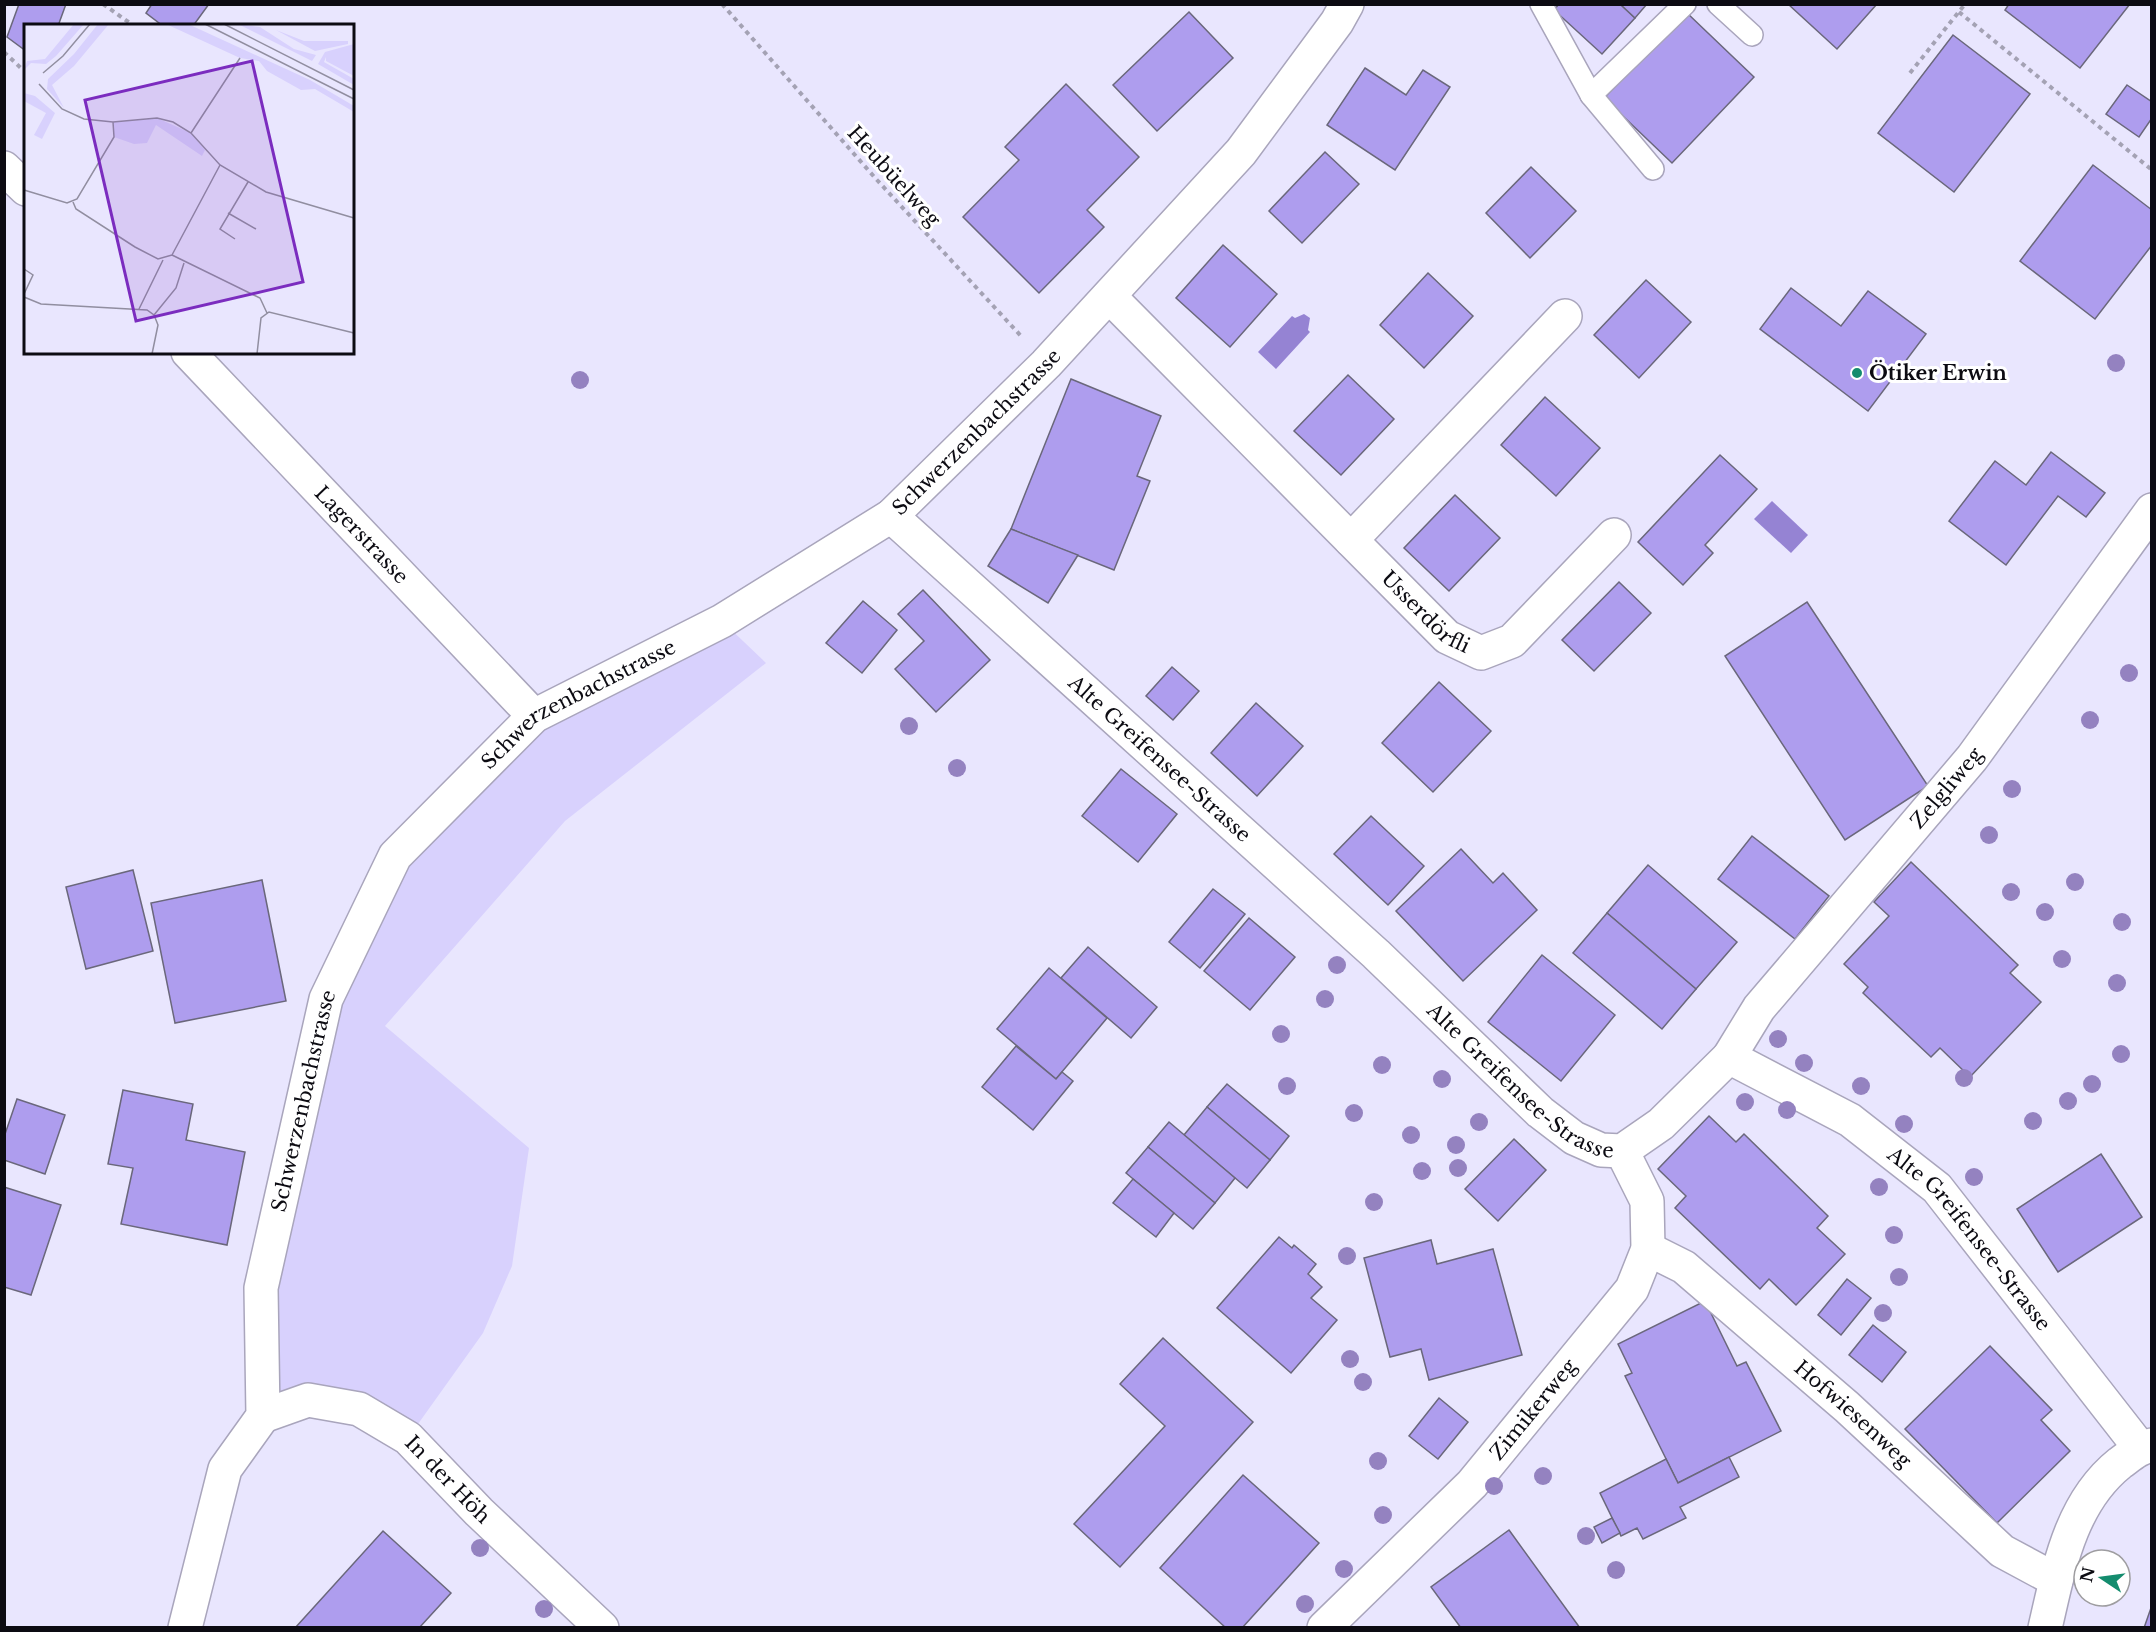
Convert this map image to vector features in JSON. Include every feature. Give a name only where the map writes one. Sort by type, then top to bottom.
[{"type":"street","name":"Schwerzenbachstrasse","points":[[263,1416],[261,1288],[326,999],[395,856],[534,716],[722,621],[891,516],[1046,364],[1241,152],[1347,4]]},
{"type":"street","points":[[4,168],[24,187]]},
{"type":"street","name":"Usserdörfli","points":[[1109,296],[1447,637],[1481,653],[1512,641],[1614,535]]},
{"type":"street","points":[[1351,540],[1565,316]]},
{"type":"street","name":"Lagerstrasse","points":[[190,354],[534,716]]},
{"type":"street","name":"Zelgliweg","points":[[1729,1056],[1759,1008],[1972,758],[2151,510]]},
{"type":"street","name":"Alte Greifensee-Strasse","points":[[891,516],[1376,954],[1540,1112],[1574,1138],[1601,1150],[1622,1150],[1661,1124],[1729,1056],[1850,1120],[1936,1188],[2146,1446]]},
{"type":"street","name":"Zimikerweg","points":[[1324,1628],[1472,1484],[1632,1288],[1648,1249],[1647,1201],[1622,1150]]},
{"type":"street","name":"Hofwiesenweg","points":[[1648,1249],[1684,1267],[1847,1407],[2002,1551],[2056,1580]]},
{"type":"street","name":"In der Höh","points":[[263,1416],[308,1400],[359,1409],[408,1438],[479,1512],[602,1628]]},
{"type":"street","points":[[185,1628],[225,1469],[263,1416]]},
{"type":"street","points":[[2045,1628],[2069,1536],[2086,1502],[2109,1472],[2146,1446]]},
{"type":"lane","points":[[1541,4],[1591,95],[1653,169]]},
{"type":"lane","points":[[1591,95],[1685,4]]},
{"type":"lane","points":[[1718,4],[1752,35]]},
{"type":"path","points":[[103,4],[131,24]]},
{"type":"path","name":"Heubüelweg","points":[[722,4],[877,180],[1046,364]]},
{"type":"path","points":[[1910,72],[1965,4]]},
{"type":"path","points":[[1959,12],[2151,170]]},
{"type":"path","points":[[4,52],[22,69]]},
{"type":"shaded area","points":[[1304,314],[1310,318],[1308,330],[1310,332],[1276,369],[1258,352],[1292,316],[1295,318]]},
{"type":"shaded area","points":[[1772,501],[1808,535],[1791,553],[1754,519]]},
{"type":"shaded area","points":[[722,621],[766,663],[565,821],[385,1026],[529,1148],[512,1266],[483,1333],[408,1438],[359,1409],[263,1416],[261,1288],[326,999],[395,856],[534,716]]},
{"type":"building","points":[[19,4],[66,4],[59,24],[24,24],[24,50],[7,37]]},
{"type":"building","points":[[152,4],[209,4],[194,24],[160,24],[146,13]]},
{"type":"building","points":[[1559,4],[1620,4],[1635,18],[1602,54],[1554,10]]},
{"type":"building","points":[[1620,4],[1647,4],[1635,18]]},
{"type":"building","points":[[1788,4],[1877,4],[1837,49]]},
{"type":"building","points":[[2009,4],[2130,4],[2080,68],[2005,10]]},
{"type":"building","points":[[1189,12],[1233,58],[1157,131],[1113,85]]},
{"type":"building","points":[[1686,12],[1754,77],[1672,163],[1604,98]]},
{"type":"building","points":[[1953,35],[2030,94],[1954,192],[1878,133]]},
{"type":"building","points":[[1365,68],[1406,95],[1423,70],[1450,87],[1395,170],[1327,125]]},
{"type":"building","points":[[1066,84],[1139,157],[1087,210],[1104,227],[1039,293],[963,217],[1019,160],[1005,147]]},
{"type":"building","points":[[2127,85],[2152,102],[2152,118],[2139,137],[2106,114]]},
{"type":"building","points":[[1325,152],[1359,184],[1302,243],[1269,211]]},
{"type":"building","points":[[2093,165],[2152,210],[2152,245],[2095,319],[2020,261]]},
{"type":"building","points":[[1531,167],[1576,211],[1530,258],[1486,213]]},
{"type":"building","points":[[1223,245],[1277,294],[1230,347],[1176,298]]},
{"type":"building","points":[[1428,273],[1473,316],[1424,368],[1380,325]]},
{"type":"building","points":[[1646,280],[1691,322],[1639,378],[1594,335]]},
{"type":"building","name":"Ötiker Erwin","points":[[1791,288],[1841,326],[1868,291],[1926,334],[1868,411],[1760,329]]},
{"type":"building","points":[[1348,375],[1394,419],[1341,475],[1294,431]]},
{"type":"building","points":[[1071,379],[1161,416],[1137,476],[1150,481],[1114,570],[1011,529]]},
{"type":"building","points":[[1545,397],[1600,448],[1556,496],[1501,445]]},
{"type":"building","points":[[2051,452],[2105,493],[2086,517],[2058,496],[2006,565],[1949,521],[1995,461],[2026,485]]},
{"type":"building","points":[[1720,455],[1757,489],[1705,545],[1713,553],[1683,585],[1638,542]]},
{"type":"building","points":[[1455,495],[1500,538],[1449,591],[1404,548]]},
{"type":"building","points":[[1011,529],[1078,555],[1048,603],[988,566]]},
{"type":"building","points":[[1619,582],[1651,613],[1594,671],[1562,640]]},
{"type":"building","points":[[923,590],[990,660],[936,712],[895,669],[924,641],[898,614]]},
{"type":"building","points":[[863,601],[897,630],[862,673],[826,643]]},
{"type":"building","points":[[1807,602],[1928,786],[1845,840],[1725,656]]},
{"type":"building","points":[[1172,667],[1199,691],[1173,720],[1146,696]]},
{"type":"building","points":[[1439,682],[1491,731],[1433,792],[1382,743]]},
{"type":"building","points":[[1256,703],[1303,746],[1257,796],[1211,753]]},
{"type":"building","points":[[1121,769],[1177,814],[1138,862],[1082,816]]},
{"type":"building","points":[[1371,816],[1424,866],[1388,905],[1334,854]]},
{"type":"building","points":[[1752,836],[1829,896],[1795,939],[1718,879]]},
{"type":"building","points":[[1461,849],[1493,883],[1503,873],[1537,910],[1463,981],[1396,911]]},
{"type":"building","points":[[1911,862],[2018,965],[2010,973],[2041,1002],[1970,1077],[1940,1048],[1931,1057],[1863,993],[1868,987],[1844,964],[1889,916],[1874,902]]},
{"type":"building","points":[[1648,865],[1737,942],[1696,989],[1607,913]]},
{"type":"building","points":[[133,870],[153,951],[86,969],[66,887]]},
{"type":"building","points":[[262,880],[286,1001],[175,1023],[151,903]]},
{"type":"building","points":[[1213,889],[1245,914],[1200,968],[1169,942]]},
{"type":"building","points":[[1607,913],[1696,989],[1662,1029],[1573,953]]},
{"type":"building","points":[[1249,918],[1295,957],[1250,1010],[1204,971]]},
{"type":"building","points":[[1088,947],[1157,1007],[1131,1038],[1061,978]]},
{"type":"building","points":[[1542,955],[1615,1015],[1561,1081],[1488,1022]]},
{"type":"building","points":[[1049,968],[1107,1018],[1056,1079],[997,1029]]},
{"type":"building","points":[[1016,1046],[1056,1079],[1062,1072],[1073,1081],[1033,1130],[982,1087]]},
{"type":"building","points":[[1227,1084],[1289,1136],[1270,1160],[1207,1107]]},
{"type":"building","points":[[123,1090],[193,1104],[186,1140],[245,1152],[227,1245],[121,1224],[133,1168],[108,1164]]},
{"type":"building","points":[[17,1099],[65,1115],[45,1174],[4,1160],[4,1137]]},
{"type":"building","points":[[1207,1107],[1270,1160],[1247,1188],[1184,1135]]},
{"type":"building","points":[[1709,1116],[1736,1142],[1744,1134],[1828,1216],[1817,1228],[1845,1254],[1796,1305],[1769,1279],[1760,1289],[1675,1208],[1686,1196],[1658,1169]]},
{"type":"building","points":[[1169,1122],[1235,1178],[1215,1203],[1148,1147]]},
{"type":"building","points":[[1514,1139],[1546,1170],[1498,1221],[1465,1189]]},
{"type":"building","points":[[1148,1147],[1215,1203],[1193,1229],[1126,1173]]},
{"type":"building","points":[[2101,1154],[2142,1217],[2058,1272],[2017,1209]]},
{"type":"building","points":[[1133,1179],[1174,1213],[1156,1237],[1113,1203]]},
{"type":"building","points":[[4,1187],[61,1205],[31,1295],[4,1287]]},
{"type":"building","points":[[1279,1237],[1292,1248],[1294,1245],[1316,1264],[1308,1274],[1322,1287],[1311,1298],[1337,1320],[1291,1373],[1217,1308]]},
{"type":"building","points":[[1431,1240],[1437,1264],[1493,1249],[1522,1355],[1429,1380],[1421,1349],[1390,1357],[1364,1258]]},
{"type":"building","points":[[1847,1279],[1871,1298],[1841,1335],[1818,1315]]},
{"type":"building","points":[[1705,1301],[1737,1366],[1746,1362],[1781,1431],[1678,1483],[1625,1376],[1632,1373],[1618,1344]]},
{"type":"building","points":[[1873,1325],[1906,1352],[1882,1382],[1849,1355]]},
{"type":"building","points":[[1163,1338],[1253,1422],[1120,1567],[1074,1524],[1165,1426],[1120,1384]]},
{"type":"building","points":[[1990,1346],[2052,1410],[2041,1420],[2070,1451],[1997,1523],[1905,1429]]},
{"type":"building","points":[[1439,1398],[1468,1422],[1438,1459],[1409,1436]]},
{"type":"building","points":[[1729,1457],[1739,1477],[1680,1507],[1686,1518],[1643,1539],[1637,1528],[1621,1536],[1600,1493],[1666,1459],[1678,1483]]},
{"type":"building","points":[[1243,1475],[1319,1543],[1242,1628],[1226,1628],[1160,1568]]},
{"type":"building","points":[[1612,1518],[1620,1533],[1602,1543],[1594,1527]]},
{"type":"building","points":[[1509,1530],[1580,1628],[1461,1628],[1431,1587]]},
{"type":"building","points":[[383,1531],[451,1593],[419,1628],[295,1628]]},
{"type":"building","points":[[2152,1605],[2152,1628],[2144,1628]]},
{"type":"place","name":"Ötiker Erwin","points":[[1857,373]]}]
